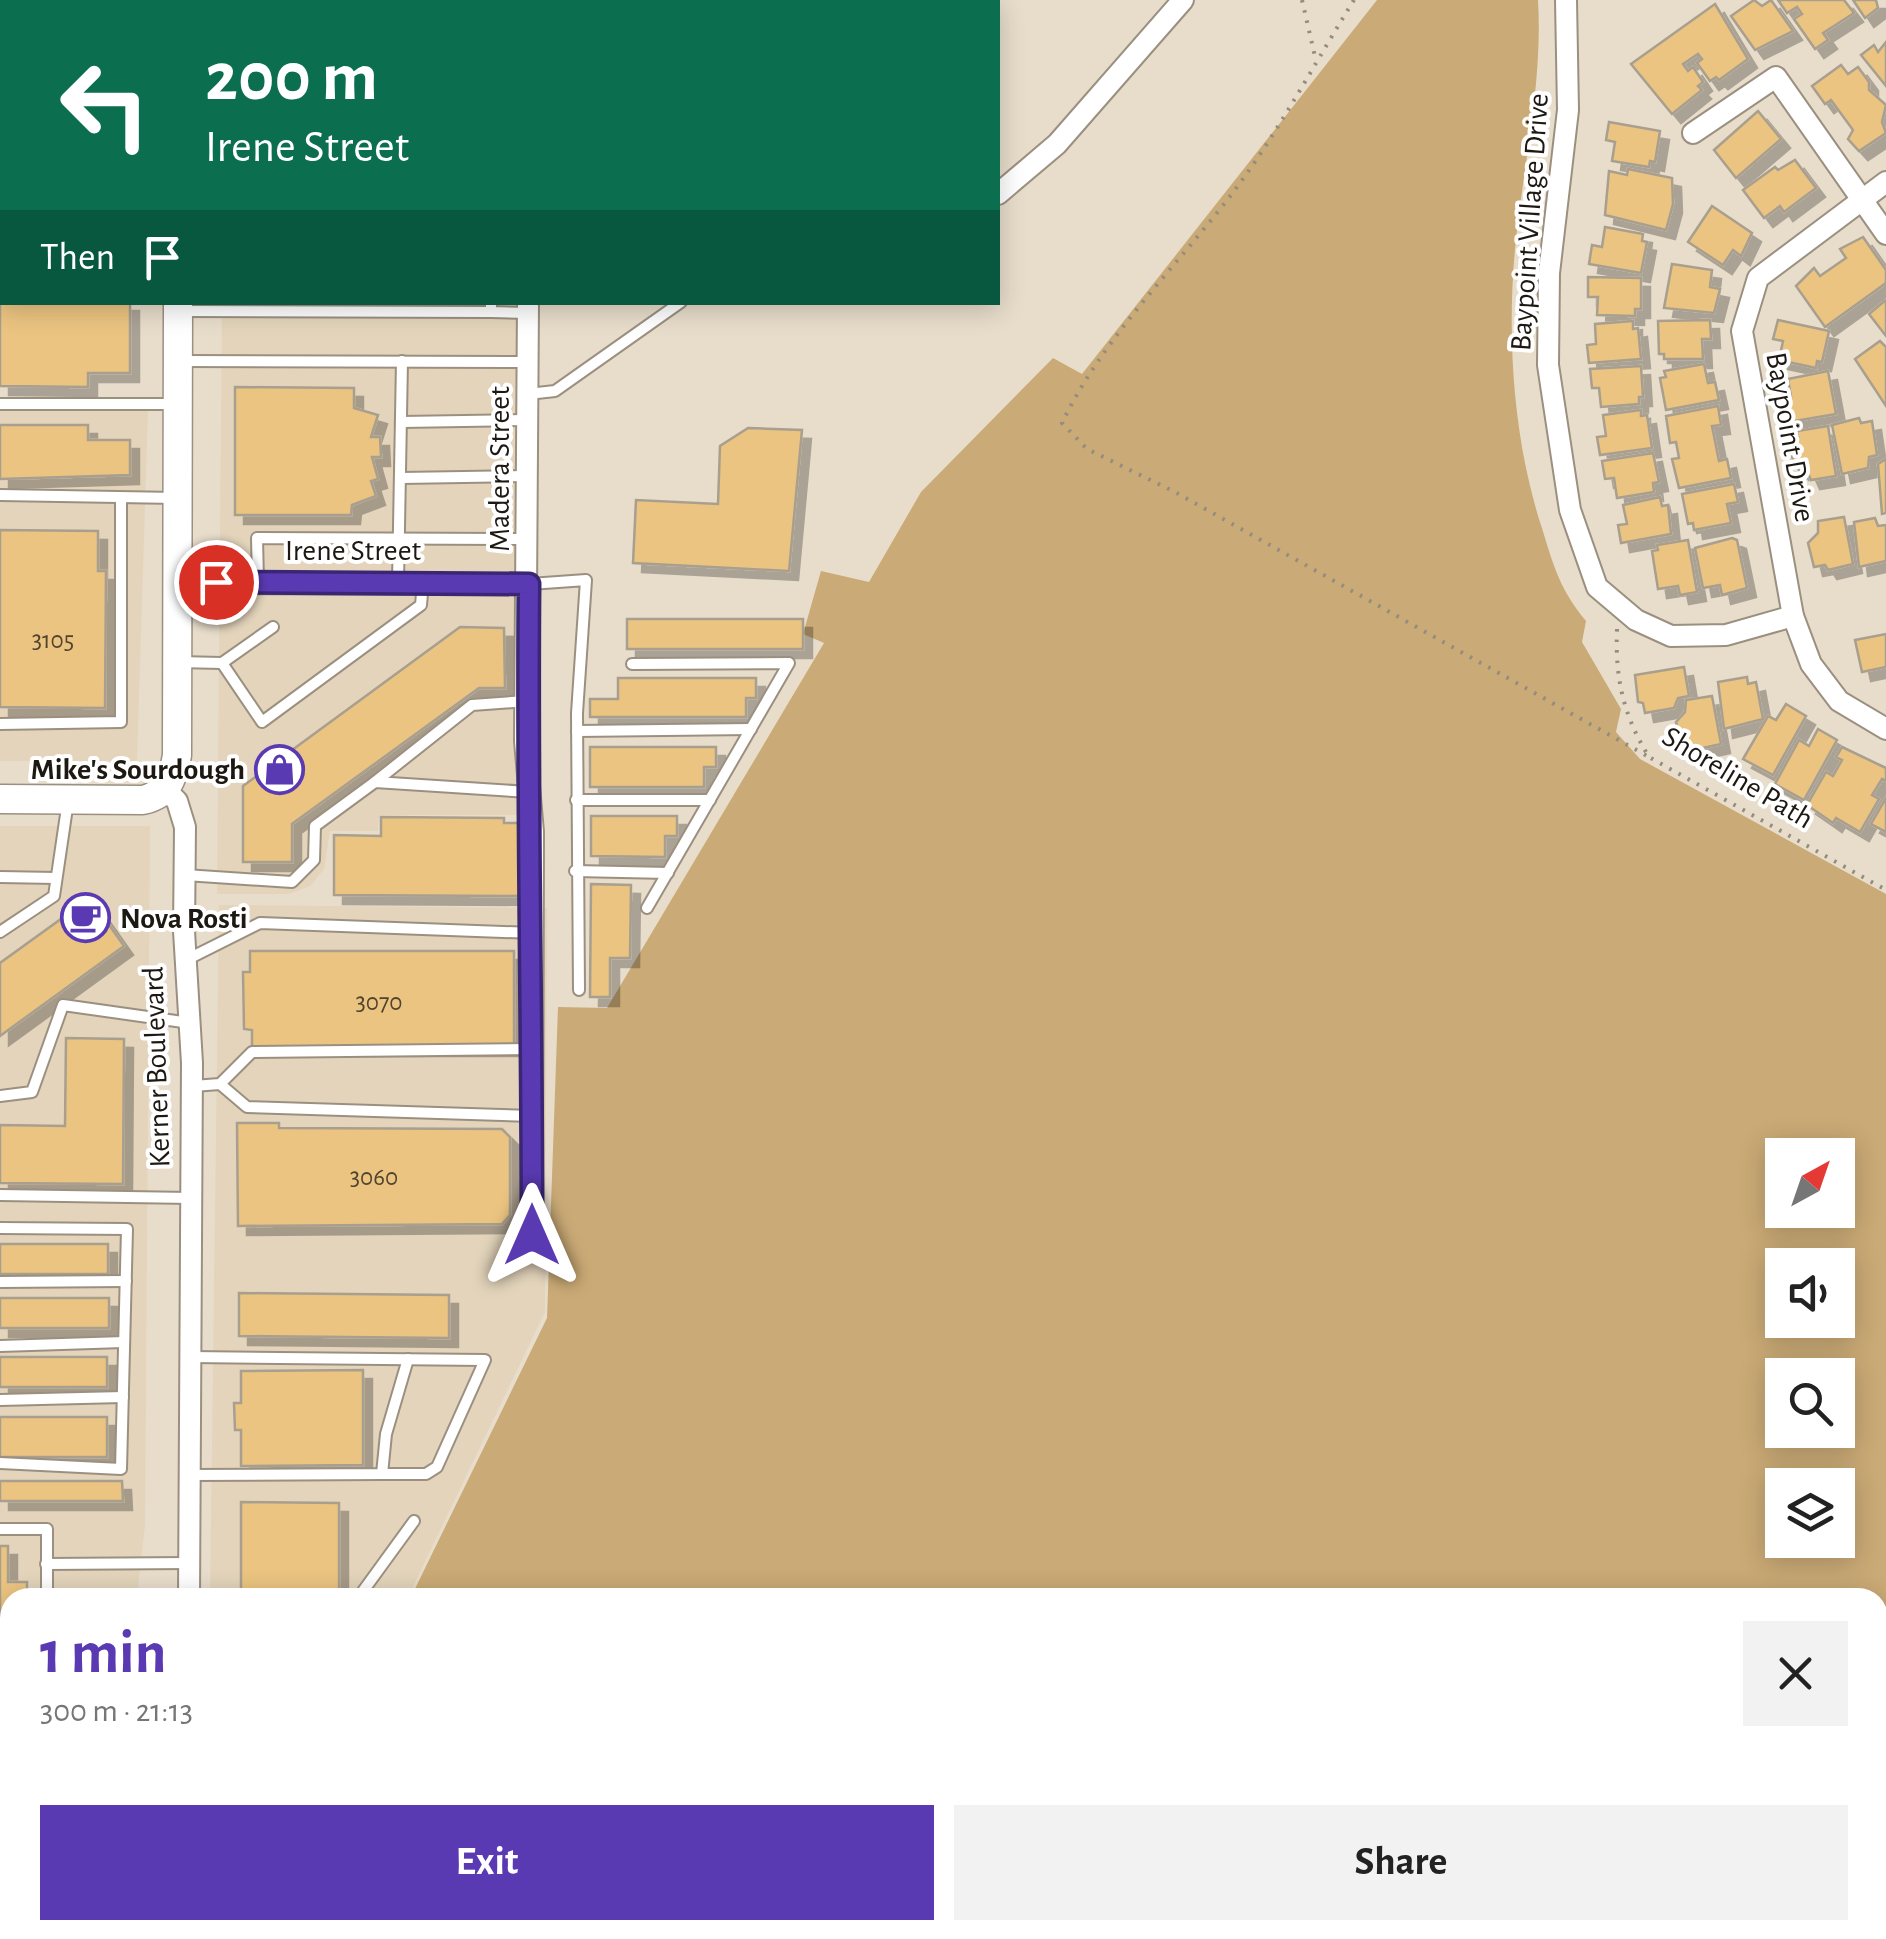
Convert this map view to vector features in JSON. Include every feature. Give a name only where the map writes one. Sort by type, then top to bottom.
[{"type":"street","points":[[1000,192],[1058,144],[1184,0]]},
{"type":"street","name":"Baypoint Village Drive","points":[[1566,0],[1567,130],[1548,295],[1552,413],[1575,526],[1597,588],[1636,620],[1671,636],[1726,635],[1793,616]]},
{"type":"street","points":[[1693,133],[1776,77],[1886,234]]},
{"type":"street","name":"Baypoint Drive","points":[[1886,182],[1758,278],[1742,332],[1793,616],[1812,664],[1839,701],[1886,729]]},
{"type":"street","points":[[0,799],[143,800],[166,790],[177,756],[178,307]]},
{"type":"street","name":"Madera Street","points":[[528,308],[525,741],[533,933],[532,1235]]},
{"type":"street","name":"Irene Street","points":[[177,582],[529,584]]},
{"type":"street","name":"Kerner Boulevard","points":[[166,790],[176,802],[185,827],[192,1086],[189,1588]]},
{"type":"lane","points":[[528,394],[555,391],[677,305]]},
{"type":"lane","points":[[178,307],[528,308]]},
{"type":"lane","points":[[398,582],[402,360]]},
{"type":"lane","points":[[178,361],[528,362]]},
{"type":"lane","points":[[0,404],[178,404]]},
{"type":"lane","points":[[402,422],[529,420]]},
{"type":"lane","points":[[401,478],[529,476]]},
{"type":"lane","points":[[0,494],[178,498]]},
{"type":"lane","points":[[0,724],[121,722],[122,498]]},
{"type":"lane","points":[[258,582],[257,538],[529,538]]},
{"type":"lane","points":[[529,584],[586,580],[577,731],[575,872],[579,990]]},
{"type":"lane","points":[[222,663],[262,722],[421,605],[423,582]]},
{"type":"lane","points":[[177,662],[222,663],[273,627]]},
{"type":"lane","points":[[632,664],[790,663],[647,908]]},
{"type":"lane","points":[[185,875],[292,882],[314,860],[315,826],[472,705],[528,701]]},
{"type":"lane","points":[[577,731],[751,729]]},
{"type":"lane","points":[[375,782],[529,792]]},
{"type":"lane","points":[[0,932],[54,896],[68,800]]},
{"type":"lane","points":[[576,800],[710,800]]},
{"type":"lane","points":[[575,872],[668,873]]},
{"type":"lane","points":[[0,877],[56,878]]},
{"type":"lane","points":[[186,960],[260,923],[533,933]]},
{"type":"lane","points":[[0,1096],[32,1092],[63,1005],[190,1024]]},
{"type":"lane","points":[[192,1086],[220,1084],[252,1052],[533,1049]]},
{"type":"lane","points":[[220,1084],[247,1108],[533,1116]]},
{"type":"lane","points":[[0,1195],[192,1198]]},
{"type":"lane","points":[[0,1228],[127,1228],[120,1470],[0,1463]]},
{"type":"lane","points":[[0,1282],[126,1281]]},
{"type":"lane","points":[[0,1346],[124,1342]]},
{"type":"lane","points":[[190,1474],[426,1474],[437,1467],[485,1360],[191,1357]]},
{"type":"lane","points":[[382,1474],[386,1434],[408,1359]]},
{"type":"lane","points":[[0,1400],[122,1397]]},
{"type":"lane","points":[[365,1588],[414,1521]]},
{"type":"lane","points":[[0,1529],[47,1529],[47,1588]]},
{"type":"lane","points":[[46,1564],[190,1563]]},
{"type":"path","points":[[1302,0],[1316,60]]},
{"type":"path","points":[[1354,0],[1234,190],[1102,358],[1062,422],[1087,449],[1175,492],[1649,757]]},
{"type":"path","name":"Shoreline Path","points":[[1617,604],[1615,669],[1628,724],[1649,757],[1886,890]]},
{"type":"shaded area","points":[[1377,0],[1538,0],[1535,94],[1513,282],[1514,385],[1523,453],[1539,519],[1562,585],[1586,621],[1582,642],[1621,709],[1616,732],[1640,759],[1886,894],[1886,1588],[415,1588],[547,1318],[558,1007],[607,1008],[824,643],[803,634],[821,571],[869,582],[921,492],[1053,358],[1082,374]]},
{"type":"shaded area","points":[[222,305],[517,305],[524,815],[379,815],[378,831],[330,831],[324,869],[310,886],[289,894],[217,894]]},
{"type":"shaded area","points":[[0,397],[148,410],[137,761],[0,761]]},
{"type":"shaded area","points":[[0,826],[150,826],[145,1524],[138,1588],[0,1588]]},
{"type":"shaded area","points":[[219,905],[547,908],[545,1312],[412,1588],[210,1588]]},
{"type":"building","points":[[1754,0],[1762,6],[1771,0],[1793,31],[1755,50],[1731,16]]},
{"type":"building","points":[[1778,0],[1844,0],[1854,13],[1823,33],[1828,40],[1815,49],[1794,19],[1802,14],[1797,7],[1787,13]]},
{"type":"building","points":[[1853,0],[1876,0],[1878,8],[1865,18]]},
{"type":"building","points":[[1715,4],[1748,59],[1719,80],[1716,77],[1710,81],[1697,63],[1702,59],[1698,54],[1683,64],[1688,71],[1693,67],[1703,82],[1698,86],[1702,90],[1672,114],[1631,64]]},
{"type":"building","points":[[1886,42],[1886,86],[1861,55],[1874,45],[1878,52]]},
{"type":"building","points":[[1841,65],[1848,74],[1858,67],[1869,82],[1869,90],[1886,105],[1882,122],[1886,133],[1859,151],[1848,139],[1853,130],[1831,100],[1825,104],[1812,86]]},
{"type":"building","points":[[1758,111],[1781,139],[1736,178],[1714,150]]},
{"type":"building","points":[[1609,122],[1660,131],[1655,162],[1650,161],[1649,167],[1612,161],[1615,142],[1606,140]]},
{"type":"building","points":[[1795,160],[1816,188],[1784,212],[1780,206],[1764,218],[1743,190],[1775,167],[1778,170]]},
{"type":"building","points":[[1628,169],[1672,178],[1673,204],[1666,230],[1605,215],[1609,171],[1627,175]]},
{"type":"building","points":[[1712,206],[1752,233],[1741,256],[1733,250],[1723,265],[1688,242]]},
{"type":"building","points":[[1605,227],[1643,234],[1642,241],[1647,242],[1641,273],[1589,264],[1592,245],[1602,247]]},
{"type":"building","points":[[1863,237],[1886,270],[1886,283],[1825,327],[1796,286],[1814,268],[1820,276],[1846,258],[1840,249]]},
{"type":"building","points":[[1672,264],[1712,270],[1710,287],[1720,289],[1714,313],[1664,308]]},
{"type":"building","points":[[1588,277],[1641,278],[1641,309],[1635,309],[1635,316],[1597,315],[1598,297],[1588,297]]},
{"type":"building","points":[[1886,300],[1886,336],[1869,314]]},
{"type":"building","points":[[0,305],[130,305],[130,373],[88,373],[88,387],[0,386]]},
{"type":"building","points":[[245,305],[457,305],[457,307]]},
{"type":"building","points":[[1710,320],[1711,339],[1702,339],[1703,359],[1664,359],[1664,354],[1659,354],[1658,321]]},
{"type":"building","points":[[1778,320],[1829,331],[1822,362],[1817,361],[1816,368],[1779,360],[1783,341],[1773,339]]},
{"type":"building","points":[[1633,321],[1633,329],[1638,328],[1641,359],[1589,363],[1587,345],[1596,344],[1595,324]]},
{"type":"building","points":[[1880,341],[1886,347],[1886,406],[1855,359]]},
{"type":"building","points":[[1704,364],[1708,383],[1715,382],[1719,400],[1666,410],[1660,378],[1666,377],[1664,371]]},
{"type":"building","points":[[1641,366],[1643,397],[1639,397],[1639,404],[1601,407],[1599,388],[1592,388],[1590,369]]},
{"type":"building","points":[[1828,371],[1836,414],[1789,422],[1782,399],[1791,397],[1788,379]]},
{"type":"building","points":[[235,387],[354,388],[354,408],[378,415],[371,437],[380,437],[381,457],[372,457],[378,479],[371,481],[376,496],[352,505],[351,515],[235,515]]},
{"type":"building","points":[[1718,406],[1721,425],[1712,426],[1719,461],[1727,459],[1731,478],[1679,488],[1672,459],[1679,458],[1676,442],[1670,443],[1666,416]]},
{"type":"building","points":[[1641,410],[1641,416],[1647,415],[1652,448],[1600,455],[1597,437],[1606,436],[1603,415]]},
{"type":"building","points":[[1859,418],[1861,423],[1872,421],[1877,455],[1869,457],[1868,468],[1842,474],[1832,425]]},
{"type":"building","points":[[0,425],[88,425],[88,440],[130,440],[130,475],[0,479]]},
{"type":"building","points":[[1828,426],[1836,476],[1811,480],[1806,469],[1800,471],[1793,462],[1790,438],[1798,437],[1797,431]]},
{"type":"building","points":[[748,428],[802,430],[789,571],[633,563],[636,500],[718,504],[720,446]]},
{"type":"building","points":[[1653,453],[1659,482],[1653,483],[1654,492],[1617,498],[1614,478],[1605,479],[1602,461]]},
{"type":"building","points":[[1886,459],[1886,513],[1882,514],[1878,464]]},
{"type":"building","points":[[1734,484],[1738,502],[1727,504],[1731,523],[1694,530],[1693,523],[1688,524],[1682,494]]},
{"type":"building","points":[[1660,497],[1662,506],[1668,505],[1671,534],[1621,543],[1618,525],[1627,524],[1623,505]]},
{"type":"building","points":[[1844,517],[1853,564],[1828,570],[1825,565],[1814,567],[1808,543],[1818,533],[1818,521]]},
{"type":"building","points":[[1875,518],[1878,526],[1886,525],[1886,561],[1859,567],[1854,522]]},
{"type":"building","points":[[0,530],[98,531],[98,571],[106,571],[105,708],[0,707]]},
{"type":"building","points":[[1688,540],[1697,592],[1680,595],[1678,586],[1658,589],[1652,551],[1658,550],[1657,545]]},
{"type":"building","points":[[1737,540],[1747,588],[1722,595],[1720,585],[1703,588],[1695,548]]},
{"type":"building","points":[[627,619],[803,619],[803,649],[627,649]]},
{"type":"building","points":[[460,627],[504,628],[505,688],[479,688],[292,824],[292,862],[243,862],[243,786]]},
{"type":"building","points":[[1886,634],[1886,667],[1862,672],[1855,640]]},
{"type":"building","points":[[1684,667],[1689,696],[1678,698],[1674,708],[1645,713],[1643,703],[1638,702],[1635,675]]},
{"type":"building","points":[[1747,677],[1748,684],[1756,682],[1763,719],[1724,729],[1718,682]]},
{"type":"building","points":[[618,678],[756,678],[756,698],[746,698],[746,717],[590,717],[590,699],[618,699]]},
{"type":"building","points":[[1712,696],[1721,744],[1694,750],[1691,745],[1681,746],[1676,722],[1685,712],[1686,700]]},
{"type":"building","points":[[1786,704],[1806,716],[1773,775],[1743,759],[1768,716],[1776,720]]},
{"type":"building","points":[[1818,729],[1837,740],[1804,800],[1775,784],[1799,740],[1809,746]]},
{"type":"building","points":[[590,747],[716,747],[716,767],[704,767],[704,787],[590,787]]},
{"type":"building","points":[[1842,747],[1886,768],[1886,781],[1882,779],[1872,795],[1879,799],[1860,832],[1836,818],[1833,823],[1807,805],[1826,772],[1833,776],[1842,760],[1836,757]]},
{"type":"building","points":[[1886,798],[1886,832],[1871,824]]},
{"type":"building","points":[[591,816],[677,816],[677,836],[665,836],[665,857],[591,856]]},
{"type":"building","points":[[381,817],[504,818],[504,823],[523,823],[523,896],[334,895],[334,835],[381,836]]},
{"type":"building","points":[[591,884],[631,885],[630,958],[610,958],[610,997],[590,997]]},
{"type":"building","points":[[90,898],[124,946],[0,1036],[0,963]]},
{"type":"building","points":[[250,951],[514,951],[514,1047],[252,1047],[252,1030],[244,1029],[243,972],[250,972]]},
{"type":"building","points":[[66,1038],[124,1039],[123,1184],[0,1183],[0,1125],[65,1126]]},
{"type":"building","points":[[237,1123],[279,1123],[279,1128],[502,1129],[510,1137],[510,1215],[502,1224],[238,1226]]},
{"type":"building","points":[[0,1244],[108,1244],[108,1274],[0,1274]]},
{"type":"building","points":[[239,1293],[449,1295],[449,1338],[239,1336]]},
{"type":"building","points":[[0,1298],[109,1298],[109,1328],[0,1328]]},
{"type":"building","points":[[0,1357],[107,1357],[107,1387],[0,1387]]},
{"type":"building","points":[[363,1370],[363,1465],[241,1466],[241,1430],[235,1430],[234,1403],[241,1403],[241,1371]]},
{"type":"building","points":[[0,1417],[107,1417],[107,1457],[0,1457]]},
{"type":"building","points":[[0,1481],[122,1481],[123,1501],[0,1501]]},
{"type":"building","points":[[241,1502],[339,1503],[339,1588],[241,1588]]},
{"type":"building","points":[[0,1546],[8,1546],[8,1582],[27,1582],[27,1588],[0,1588]]},
{"type":"place","name":"Mike's Sourdough","points":[[280,769]]},
{"type":"place","name":"Nova Rosti","points":[[85,918]]},
{"type":"route","points":[[216,582],[529,584],[525,741],[532,818],[532,1235]]}]
